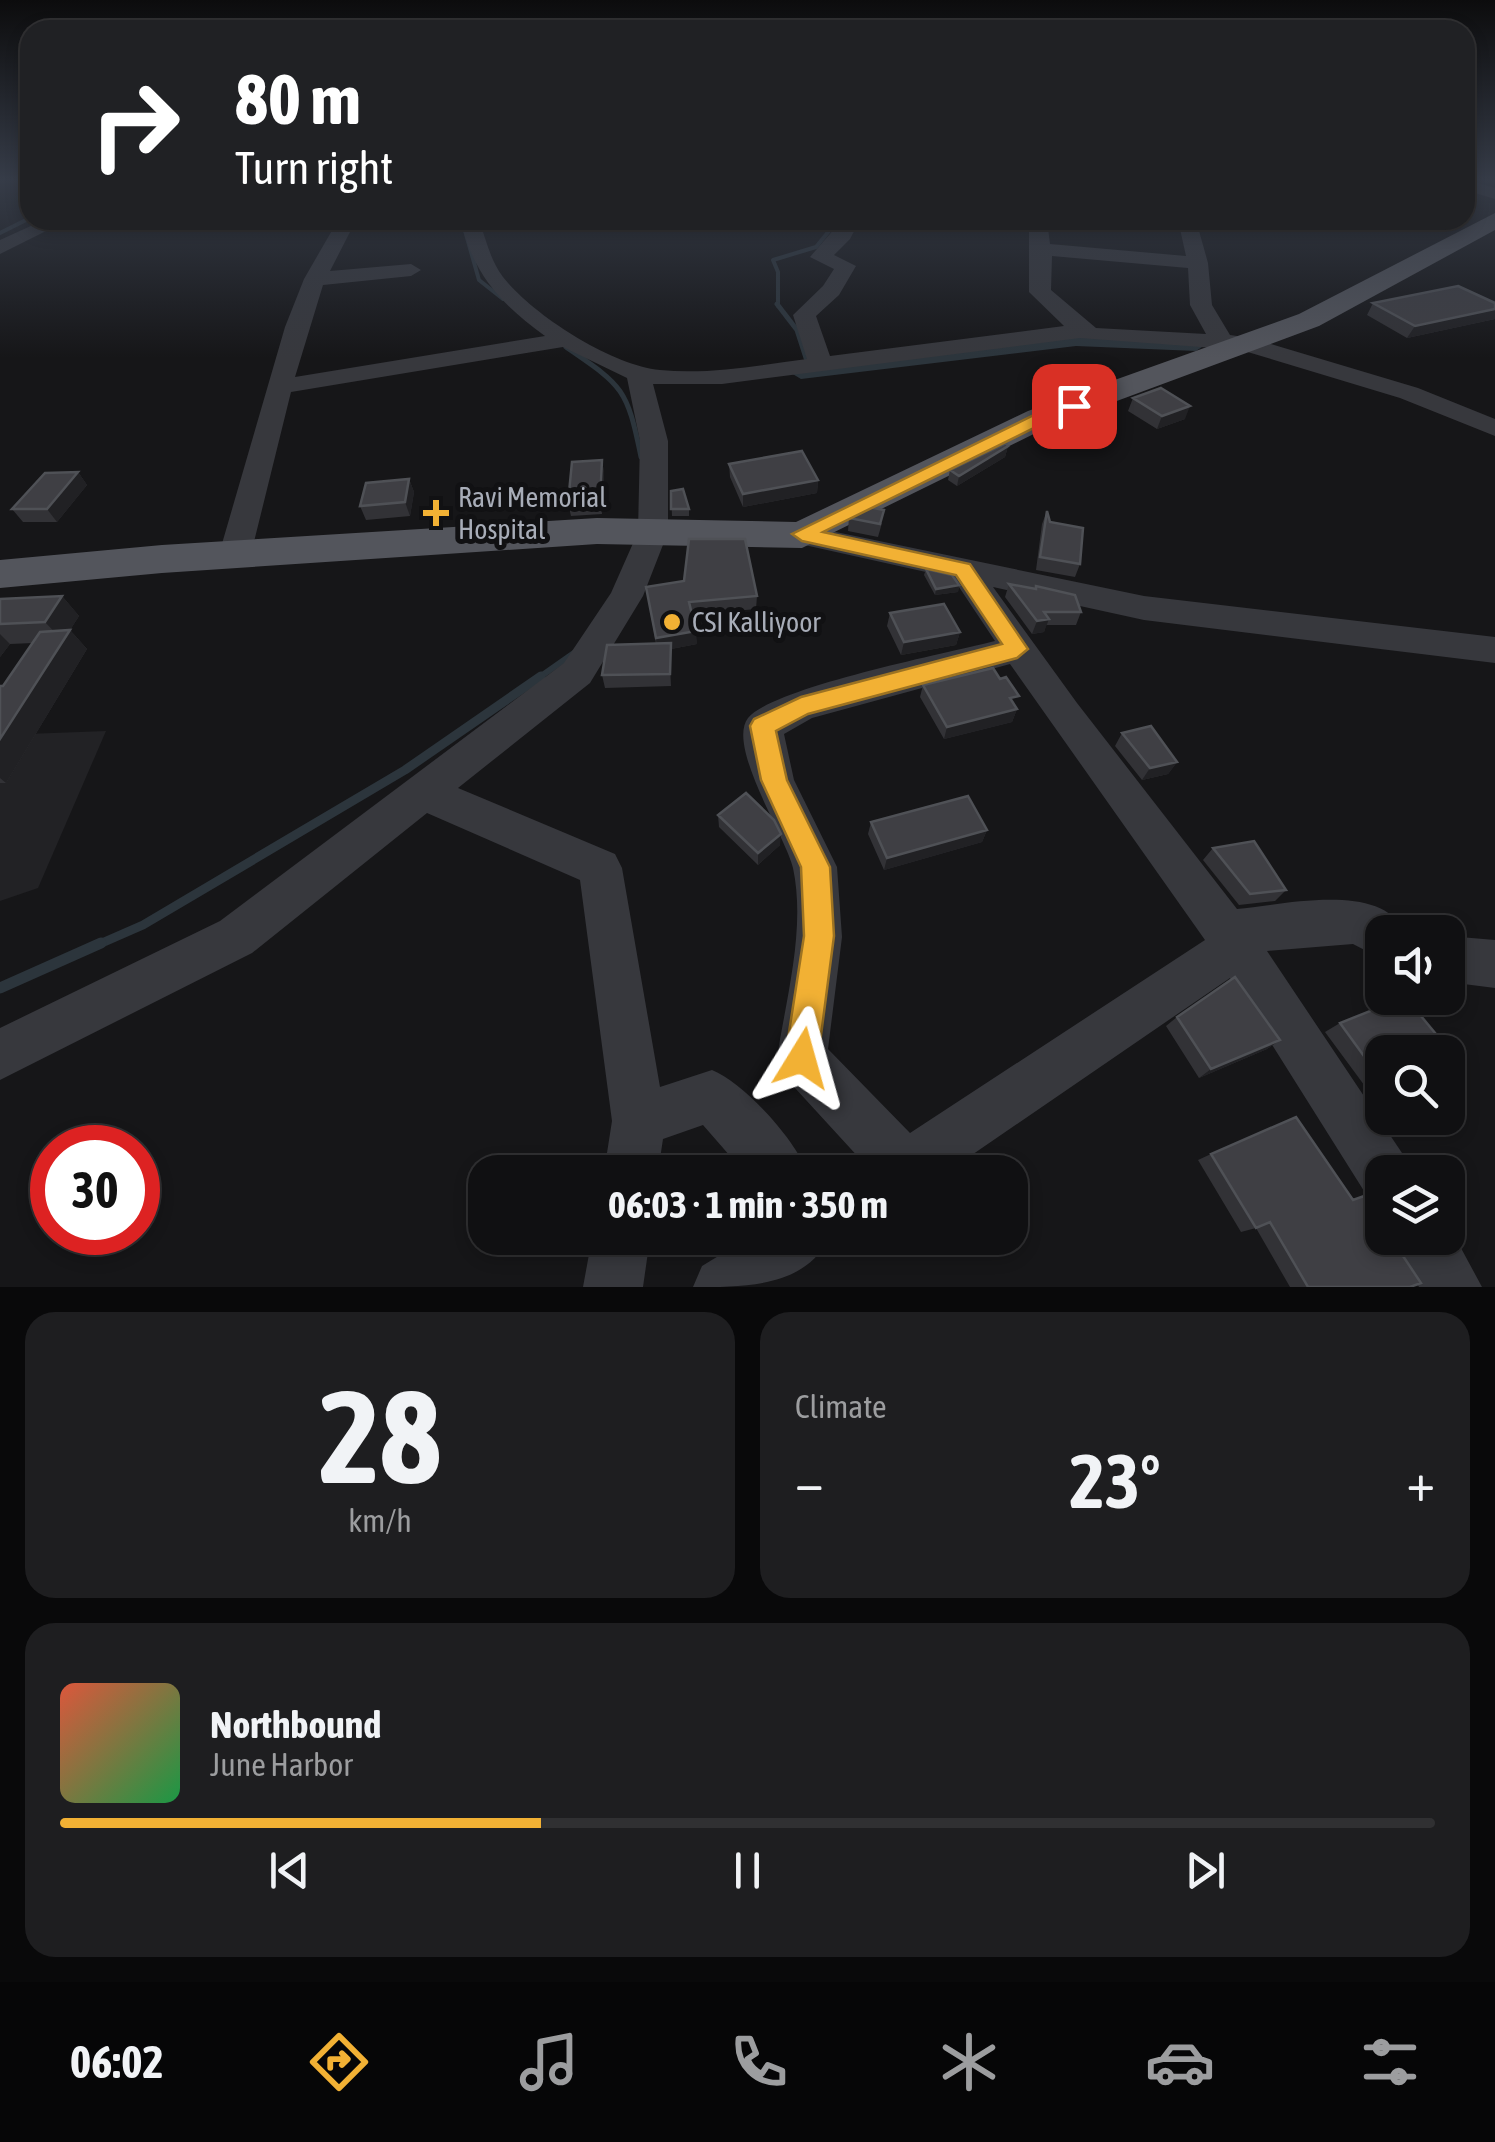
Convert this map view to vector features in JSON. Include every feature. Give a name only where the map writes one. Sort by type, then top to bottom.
[{"type":"main road","points":[[0,574],[235,554],[597,531],[802,534],[1040,418],[1232,343],[1310,320],[1462,238]]},
{"type":"street","points":[[235,554],[278,387],[315,279],[338,238]]},
{"type":"street","points":[[473,238],[486,267],[519,304],[561,341],[638,374],[722,377],[1082,331]]},
{"type":"street","points":[[822,365],[804,315],[831,290],[846,266],[820,258],[841,238]]},
{"type":"street","points":[[1038,238],[1042,259],[1040,292],[1092,336],[1232,343],[1409,393],[1495,428]]},
{"type":"street","points":[[1191,238],[1198,262],[1201,305],[1232,343]]},
{"type":"street","points":[[1038,248],[1198,262]]},
{"type":"street","points":[[315,279],[411,270]]},
{"type":"street","points":[[278,387],[561,341]]},
{"type":"street","points":[[0,1055],[236,937],[576,673],[626,596],[653,532],[654,440],[638,374]]},
{"type":"street","points":[[802,534],[1144,608],[1495,650]]},
{"type":"street","points":[[963,569],[1017,649],[1227,932],[1372,1155]]},
{"type":"street","points":[[889,1155],[802,1058],[819,936],[816,867],[774,780],[763,726],[801,706],[1017,649]]},
{"type":"street","points":[[422,792],[600,868],[639,1121],[634,1155]]},
{"type":"street","points":[[1227,932],[1359,921],[1365,925]]},
{"type":"street","points":[[927,1155],[1228,952],[1227,932]]},
{"type":"street","points":[[1465,961],[1495,964]]},
{"type":"street","points":[[639,1121],[712,1096],[765,1155]]},
{"type":"street","points":[[613,1287],[618,1255]]},
{"type":"street","points":[[723,1287],[773,1255]]},
{"type":"street","points":[[1433,1255],[1452,1287]]},
{"type":"shaded area","points":[[106,731],[38,888],[0,901],[0,735]]},
{"type":"building","points":[[1458,286],[1495,303],[1495,309],[1415,326],[1373,303]]},
{"type":"building","points":[[1161,388],[1190,406],[1162,416],[1133,398]]},
{"type":"building","points":[[1006,443],[1008,446],[959,476],[950,470]]},
{"type":"building","points":[[802,451],[818,480],[743,494],[729,464]]},
{"type":"building","points":[[602,460],[600,501],[568,503],[572,462]]},
{"type":"building","points":[[78,472],[47,509],[12,509],[45,473]]},
{"type":"building","points":[[409,479],[405,502],[360,506],[366,483]]},
{"type":"building","points":[[683,489],[689,509],[671,509],[671,491]]},
{"type":"building","points":[[868,507],[884,510],[880,524],[849,518]]},
{"type":"building","points":[[1047,511],[1050,522],[1083,528],[1080,564],[1040,557]]},
{"type":"building","points":[[689,539],[745,539],[757,596],[689,602],[696,631],[656,638],[646,587],[684,581]]},
{"type":"building","points":[[926,569],[952,575],[959,585],[936,589]]},
{"type":"building","points":[[1009,584],[1075,595],[1081,612],[1044,612],[1049,619],[1037,621]]},
{"type":"building","points":[[62,596],[45,622],[0,624],[0,599]]},
{"type":"building","points":[[944,604],[960,632],[904,642],[890,613]]},
{"type":"building","points":[[70,630],[0,739],[0,686],[40,632]]},
{"type":"building","points":[[671,643],[670,674],[602,675],[607,645]]},
{"type":"building","points":[[993,668],[1000,679],[1006,677],[1019,696],[1010,698],[1017,709],[947,727],[923,685]]},
{"type":"building","points":[[1151,726],[1177,762],[1150,768],[1122,733]]},
{"type":"building","points":[[746,793],[774,820],[781,834],[758,853],[718,815]]},
{"type":"building","points":[[968,796],[987,830],[887,858],[871,822]]},
{"type":"building","points":[[1254,841],[1286,890],[1250,894],[1213,848]]},
{"type":"building","points":[[1235,977],[1280,1040],[1211,1069],[1177,1017]]},
{"type":"building","points":[[1365,1013],[1420,1015],[1437,1035],[1365,1035],[1365,1058],[1340,1023]]},
{"type":"building","points":[[1296,1117],[1353,1200],[1365,1198],[1365,1255],[1402,1255],[1421,1283],[1410,1287],[1308,1287],[1270,1222],[1256,1228],[1211,1154]]},
{"type":"waterway","points":[[467,238],[479,280],[503,299]]},
{"type":"waterway","points":[[778,305],[778,272],[773,260],[816,247],[823,238]]},
{"type":"waterway","points":[[778,305],[797,330],[806,358]]},
{"type":"waterway","points":[[801,373],[1076,340],[1196,345]]},
{"type":"waterway","points":[[566,347],[620,391],[641,457]]},
{"type":"waterway","points":[[537,679],[574,653]]},
{"type":"waterway","points":[[95,946],[143,925],[405,770],[541,676]]},
{"type":"waterway","points":[[0,988],[101,943]]},
{"type":"place","name":"Ravi Memorial Hospital","points":[[436,513]]},
{"type":"place","name":"CSI Kalliyoor","points":[[672,622]]},
{"type":"route","points":[[802,1058],[819,936],[816,867],[774,780],[763,726],[801,706],[1017,649],[963,569],[802,534],[1040,418],[1074,406]]}]
